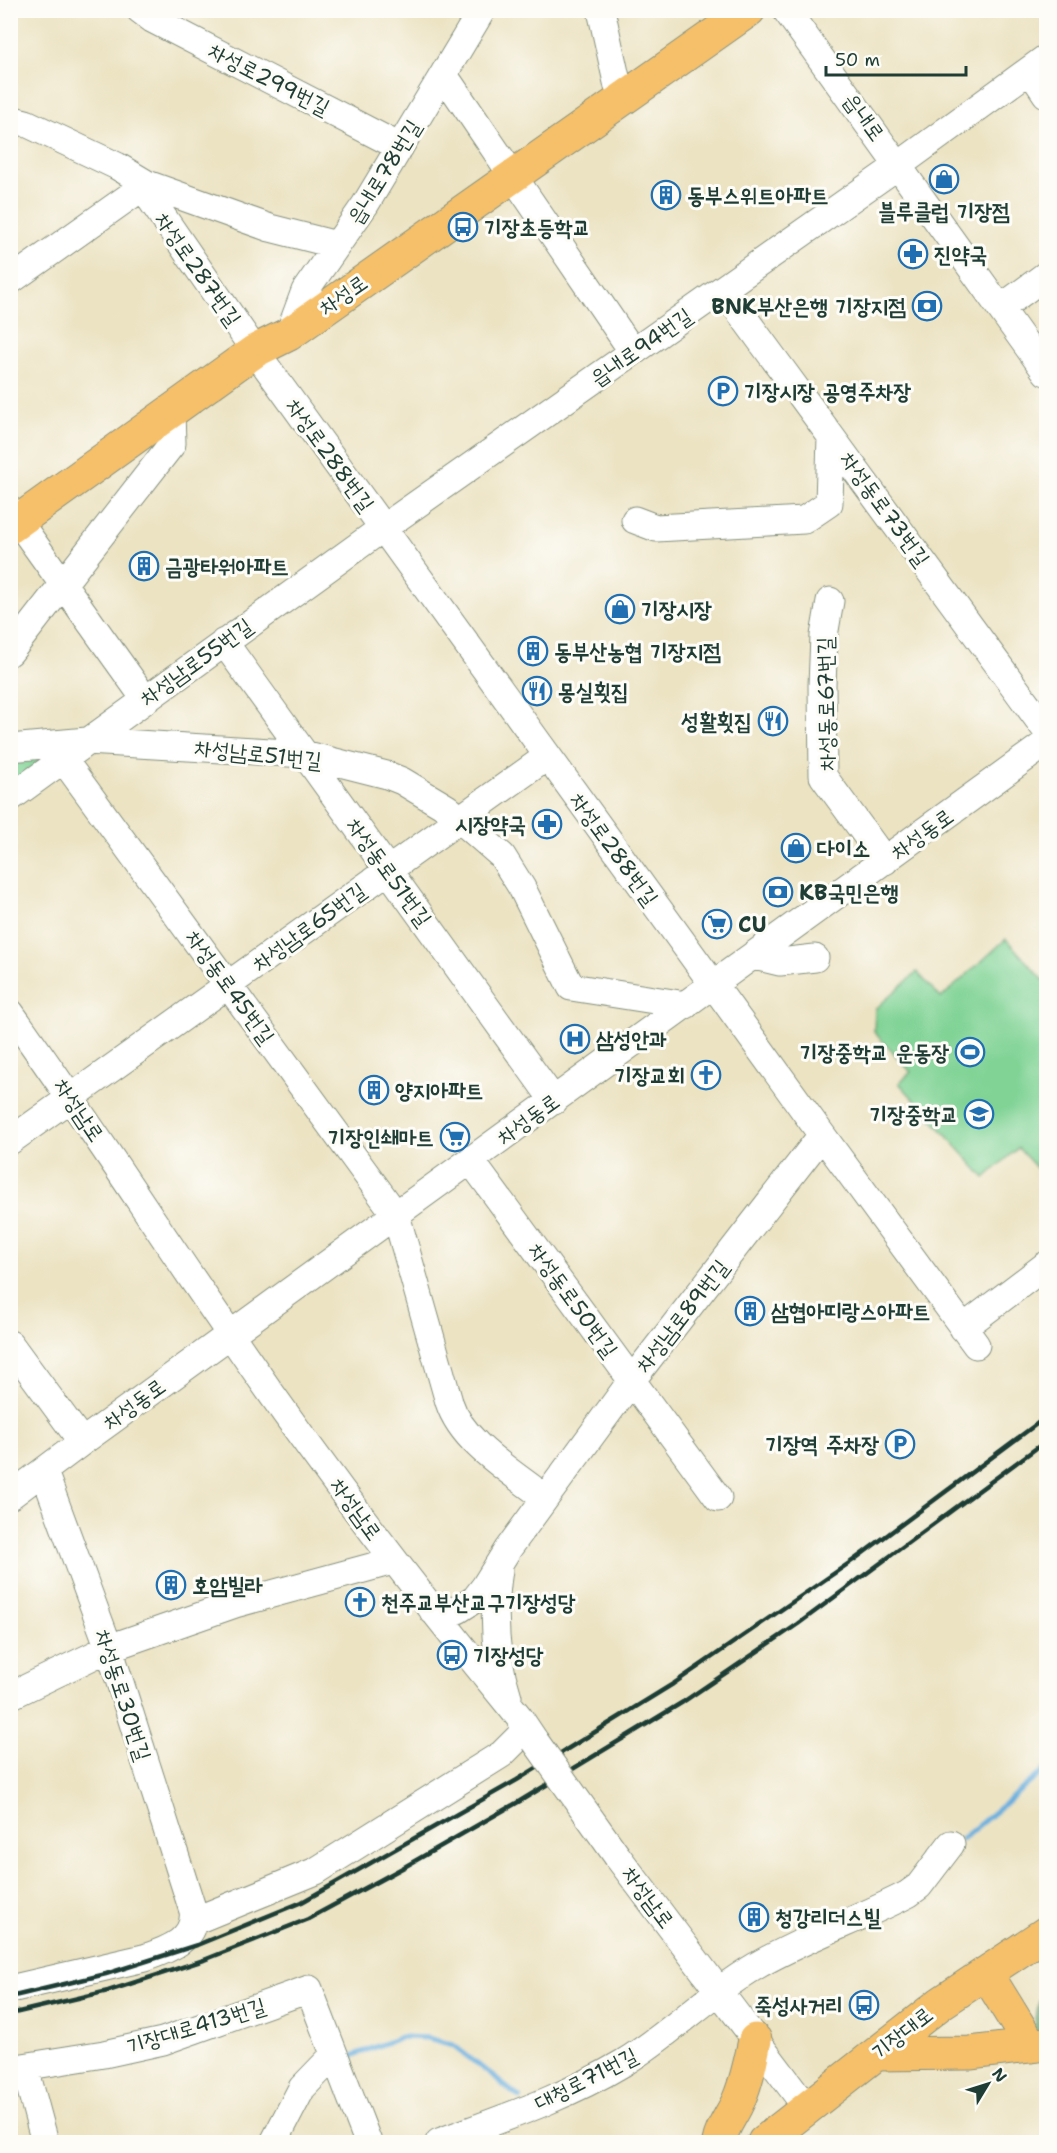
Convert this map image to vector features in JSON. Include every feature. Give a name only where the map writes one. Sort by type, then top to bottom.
[{"type":"main road","name":"차성로","points":[[13,519],[255,351],[289,334],[749,10]]},
{"type":"main road","name":"기장대로","points":[[764,2142],[941,2003],[1047,1933]]},
{"type":"main road","points":[[876,2054],[970,2053],[1039,2045],[986,1973]]},
{"type":"main road","points":[[719,2142],[721,2133],[738,2103],[747,2079],[755,2040]]},
{"type":"street","name":"차성로299번길","points":[[140,10],[152,19],[400,147]]},
{"type":"street","name":"읍내로78번길","points":[[289,334],[305,291],[365,205],[483,10]]},
{"type":"street","points":[[601,10],[621,100]]},
{"type":"street","name":"읍내로","points":[[786,10],[1047,372]]},
{"type":"street","points":[[1038,64],[1047,94]]},
{"type":"street","name":"읍내로","points":[[899,165],[1038,64]]},
{"type":"street","points":[[444,75],[633,352]]},
{"type":"street","name":"차성로287번길","points":[[10,119],[26,123],[117,166],[147,184],[270,228],[337,246]]},
{"type":"street","name":"읍내로94번길","points":[[383,528],[899,165]]},
{"type":"street","points":[[10,280],[147,184]]},
{"type":"street","name":"차성로287번길","points":[[147,184],[152,201],[255,351]]},
{"type":"street","points":[[1001,308],[1047,274]]},
{"type":"street","name":"차성동로73번길","points":[[723,289],[1047,730]]},
{"type":"street","name":"차성로288번길","points":[[255,351],[822,1136],[970,1336],[1047,1265]]},
{"type":"street","points":[[10,652],[172,444],[171,411]]},
{"type":"street","points":[[635,520],[656,528],[804,520],[829,503],[831,437]]},
{"type":"street","name":"차성로","points":[[13,519],[63,584],[145,699]]},
{"type":"street","name":"차성남로55번길","points":[[10,798],[383,528]]},
{"type":"street","name":"차성동로67번길","points":[[830,601],[824,636],[822,685],[823,776],[885,861]]},
{"type":"street","name":"차성동로51번길","points":[[224,642],[554,1101]]},
{"type":"street","name":"차성남로51번길","points":[[10,748],[87,741],[304,754],[387,775],[430,797],[460,818],[502,856],[514,873],[571,987],[686,1005]]},
{"type":"street","name":"차성동로","points":[[10,1496],[1047,743]]},
{"type":"street","name":"차성남로65번길","points":[[10,1141],[548,756]]},
{"type":"street","name":"차성동로45번길","points":[[63,759],[396,1215]]},
{"type":"street","points":[[754,956],[780,962],[815,958]]},
{"type":"street","name":"차성남로","points":[[10,1012],[71,1098],[230,1336],[393,1561],[527,1729],[617,1856],[807,2108]]},
{"type":"street","name":"차성남로89번길","points":[[433,1611],[458,1610],[467,1605],[485,1586],[545,1498],[632,1380],[822,1136]]},
{"type":"street","name":"차성동로50번길","points":[[471,1161],[718,1498]]},
{"type":"street","points":[[396,1215],[456,1421],[470,1439],[545,1498]]},
{"type":"street","points":[[10,1344],[82,1442]]},
{"type":"street","name":"차성동로30번길","points":[[44,1472],[109,1648],[193,1911],[194,1921]]},
{"type":"street","points":[[10,1696],[109,1648],[235,1604],[393,1561]]},
{"type":"street","points":[[10,1989],[165,1951],[186,1936],[194,1921],[316,1871],[502,1754],[527,1729],[504,1686],[496,1649],[495,1597],[500,1562]]},
{"type":"street","points":[[719,1992],[772,1958],[908,1894],[919,1886],[951,1844]]},
{"type":"street","name":"기장대로413번길","points":[[18,2069],[163,2041],[309,1989],[334,2055]]},
{"type":"street","name":"대청로71번길","points":[[439,2142],[536,2107],[588,2083],[646,2048],[719,1992]]},
{"type":"street","points":[[274,2142],[302,2088],[334,2055],[368,2142]]},
{"type":"street","points":[[18,2069],[45,2142]]},
{"type":"green space","points":[[55,752],[11,788],[11,756]]},
{"type":"green space","name":"기장중학교 운동장","points":[[1006,939],[1046,983],[1046,1178],[1018,1148],[985,1178],[899,1083],[911,1072],[874,1032],[875,1009],[917,972],[941,998]]},
{"type":"green space","points":[[1046,1996],[1046,2030],[1034,2032],[1039,2001]]},
{"type":"waterway","points":[[962,1839],[1046,1769]]},
{"type":"waterway","points":[[344,2059],[401,2037],[428,2038],[453,2045],[520,2098]]},
{"type":"railway","points":[[10,1997],[106,1974],[197,1945],[302,1902],[517,1780],[673,1684],[855,1559],[1046,1417]]},
{"type":"railway","points":[[10,2014],[108,1991],[204,1960],[308,1919],[406,1866],[520,1801],[683,1702],[798,1624],[1046,1441]]},
{"type":"place","name":"블루클럽 기장점","points":[[944,179]]},
{"type":"place","name":"동부스위트아파트","points":[[666,195]]},
{"type":"place","name":"기장초등학교","points":[[463,227]]},
{"type":"place","name":"진약국","points":[[913,254]]},
{"type":"place","name":"BNK부산은행 기장지점","points":[[927,306]]},
{"type":"place","name":"기장시장 공영주차장","points":[[723,391]]},
{"type":"place","name":"금광타워아파트","points":[[144,566]]},
{"type":"place","name":"기장시장","points":[[620,609]]},
{"type":"place","name":"동부산농협 기장지점","points":[[533,651]]},
{"type":"place","name":"몽실횟집","points":[[537,691]]},
{"type":"place","name":"성활횟집","points":[[773,721]]},
{"type":"place","name":"시장약국","points":[[547,824]]},
{"type":"place","name":"다이소","points":[[796,848]]},
{"type":"place","name":"KB국민은행","points":[[778,892]]},
{"type":"place","name":"CU","points":[[717,924]]},
{"type":"place","name":"삼성안과","points":[[575,1039]]},
{"type":"place","name":"기장중학교 운동장","points":[[970,1052]]},
{"type":"place","name":"기장교회","points":[[706,1075]]},
{"type":"place","name":"양지아파트","points":[[374,1090]]},
{"type":"place","name":"기장중학교","points":[[979,1114]]},
{"type":"place","name":"기장인쇄마트","points":[[455,1137]]},
{"type":"place","name":"삼협아띠랑스아파트","points":[[750,1311]]},
{"type":"place","name":"기장역 주차장","points":[[900,1444]]},
{"type":"place","name":"호암빌라","points":[[171,1585]]},
{"type":"place","name":"천주교부산교구기장성당","points":[[360,1602]]},
{"type":"place","name":"기장성당","points":[[452,1655]]},
{"type":"place","name":"청강리더스빌","points":[[754,1917]]},
{"type":"place","name":"죽성사거리","points":[[864,2005]]}]
